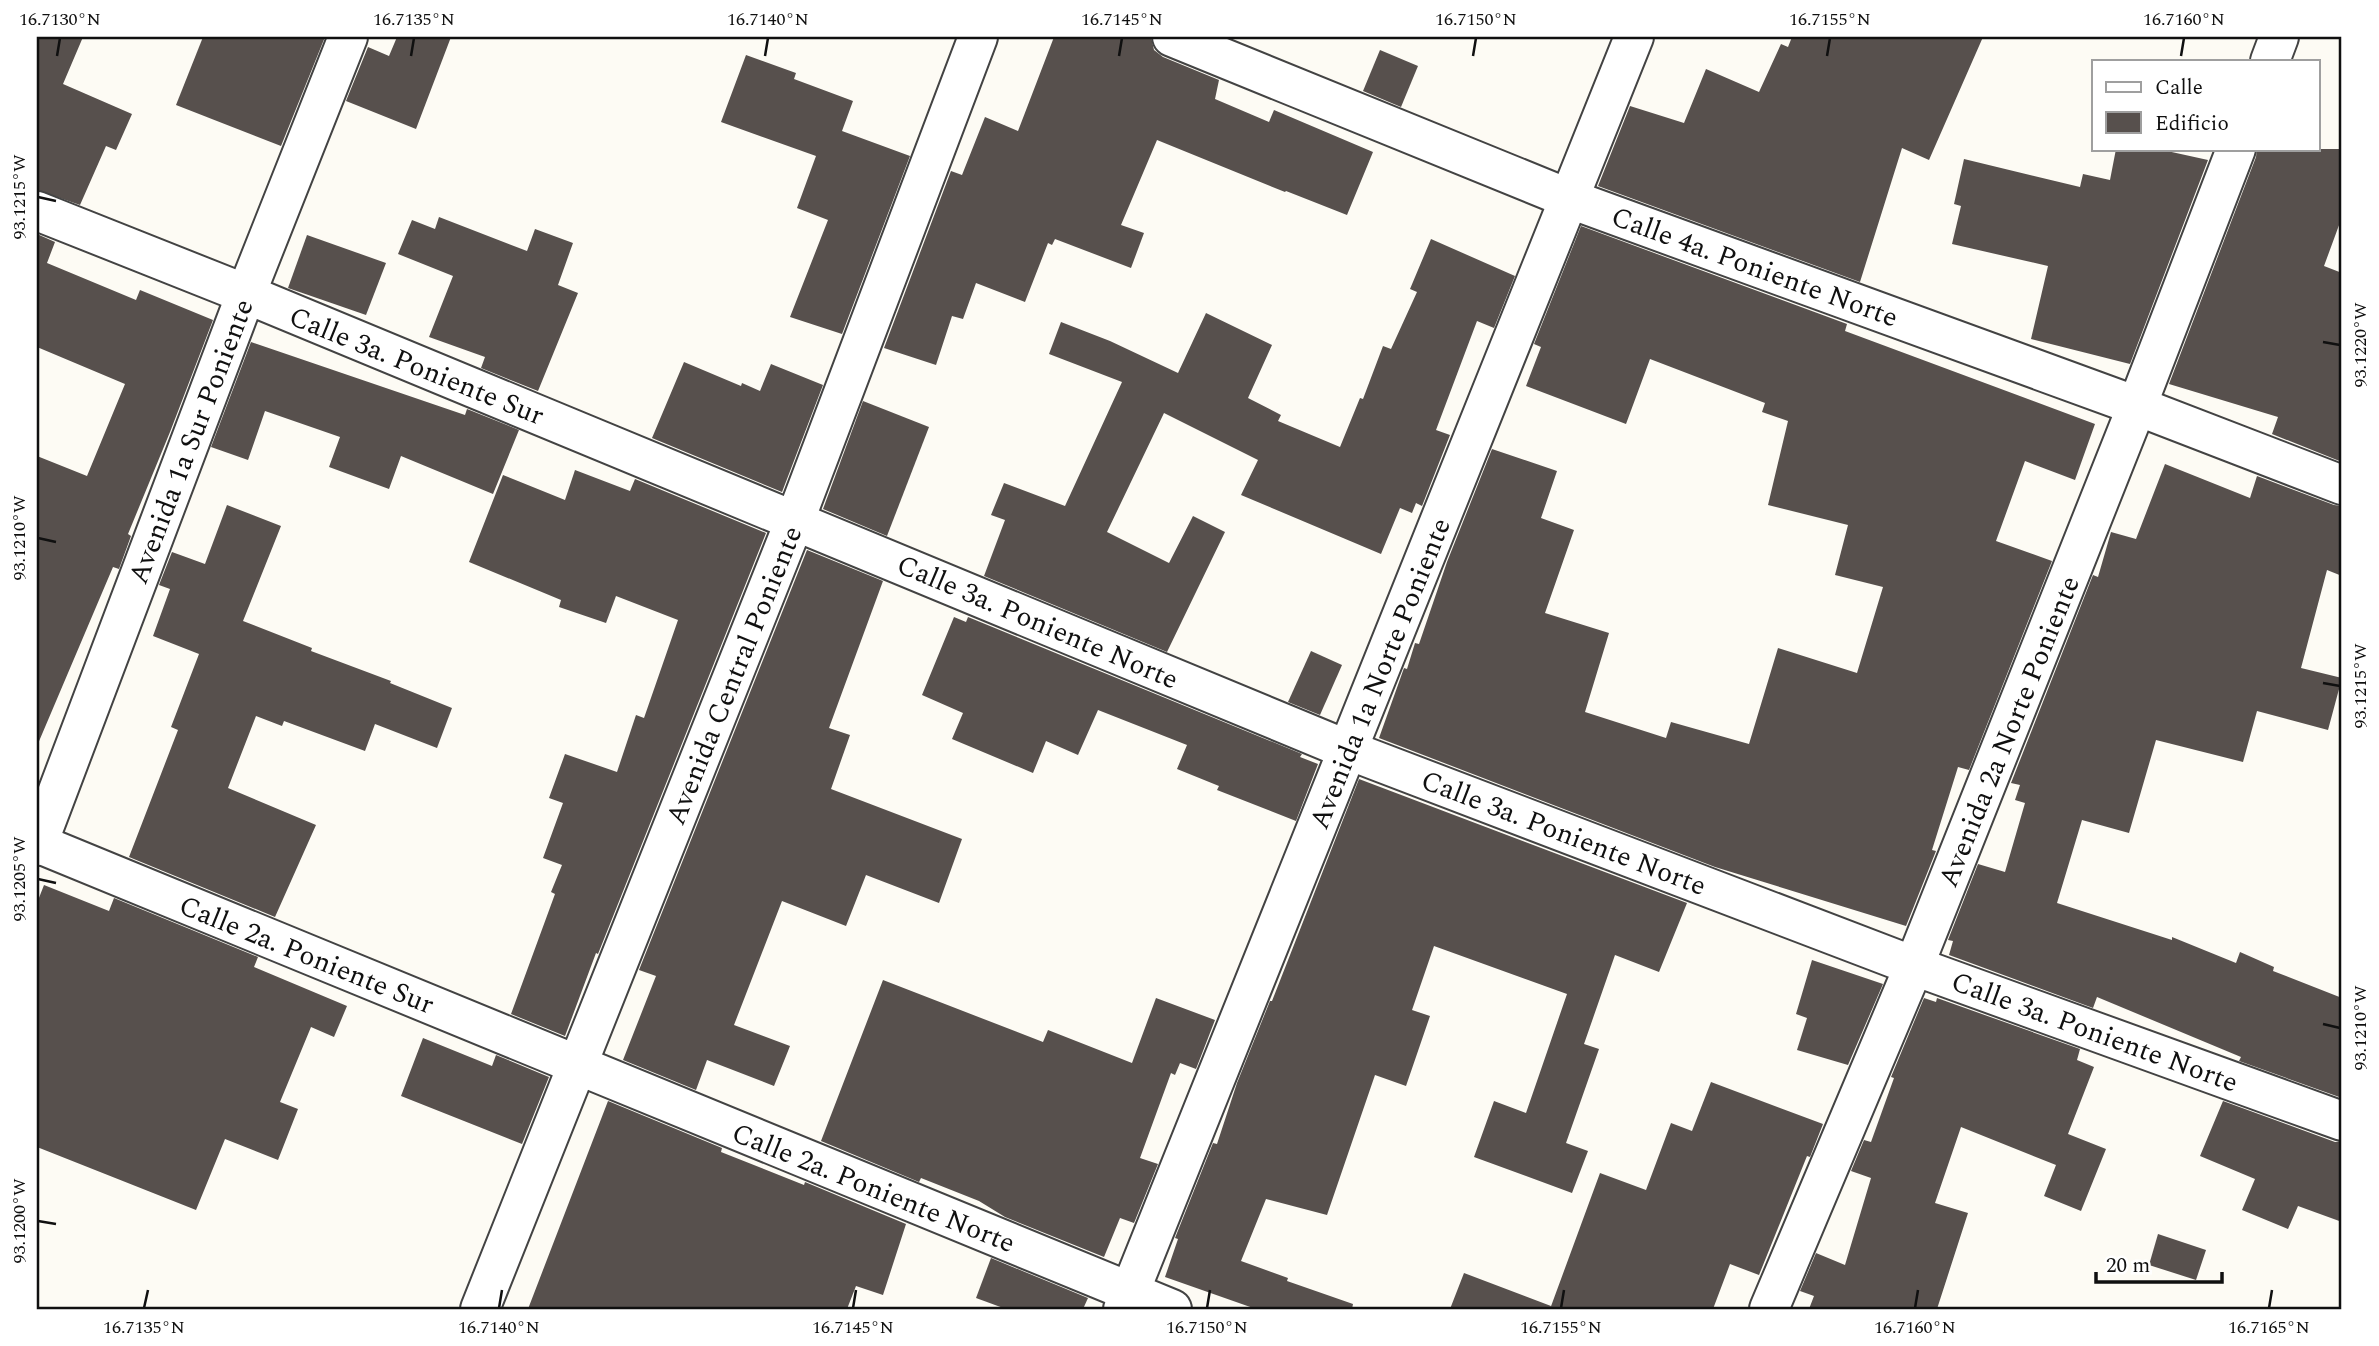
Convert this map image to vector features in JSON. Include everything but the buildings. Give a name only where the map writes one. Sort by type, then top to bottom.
[{"type":"street","name":"Avenida 1a Sur Poniente","points":[[37,844],[246,294],[348,37]]},
{"type":"street","name":"Avenida Central Poniente","points":[[480,1309],[795,520],[978,37]]},
{"type":"street","name":"Calle 4a. Poniente Norte","points":[[1172,37],[1570,199],[2137,406],[2342,485]]},
{"type":"street","name":"Avenida 1a Norte Poniente","points":[[1126,1301],[1634,37]]},
{"type":"street","points":[[2270,60],[2279,37]]},
{"type":"street","name":"Avenida 2a Norte Poniente","points":[[1769,1309],[1914,966],[2137,406],[2236,150]]},
{"type":"street","name":"Calle 3a. Poniente Sur","points":[[37,211],[795,520]]},
{"type":"street","name":"Calle 3a. Poniente Norte","points":[[795,520],[1349,750],[1914,966],[2342,1121]]},
{"type":"street","name":"Calle 2a. Poniente Sur","points":[[37,844],[576,1065]]},
{"type":"street","name":"Calle 2a. Poniente Norte","points":[[576,1065],[1126,1301],[1172,1309]]}]
